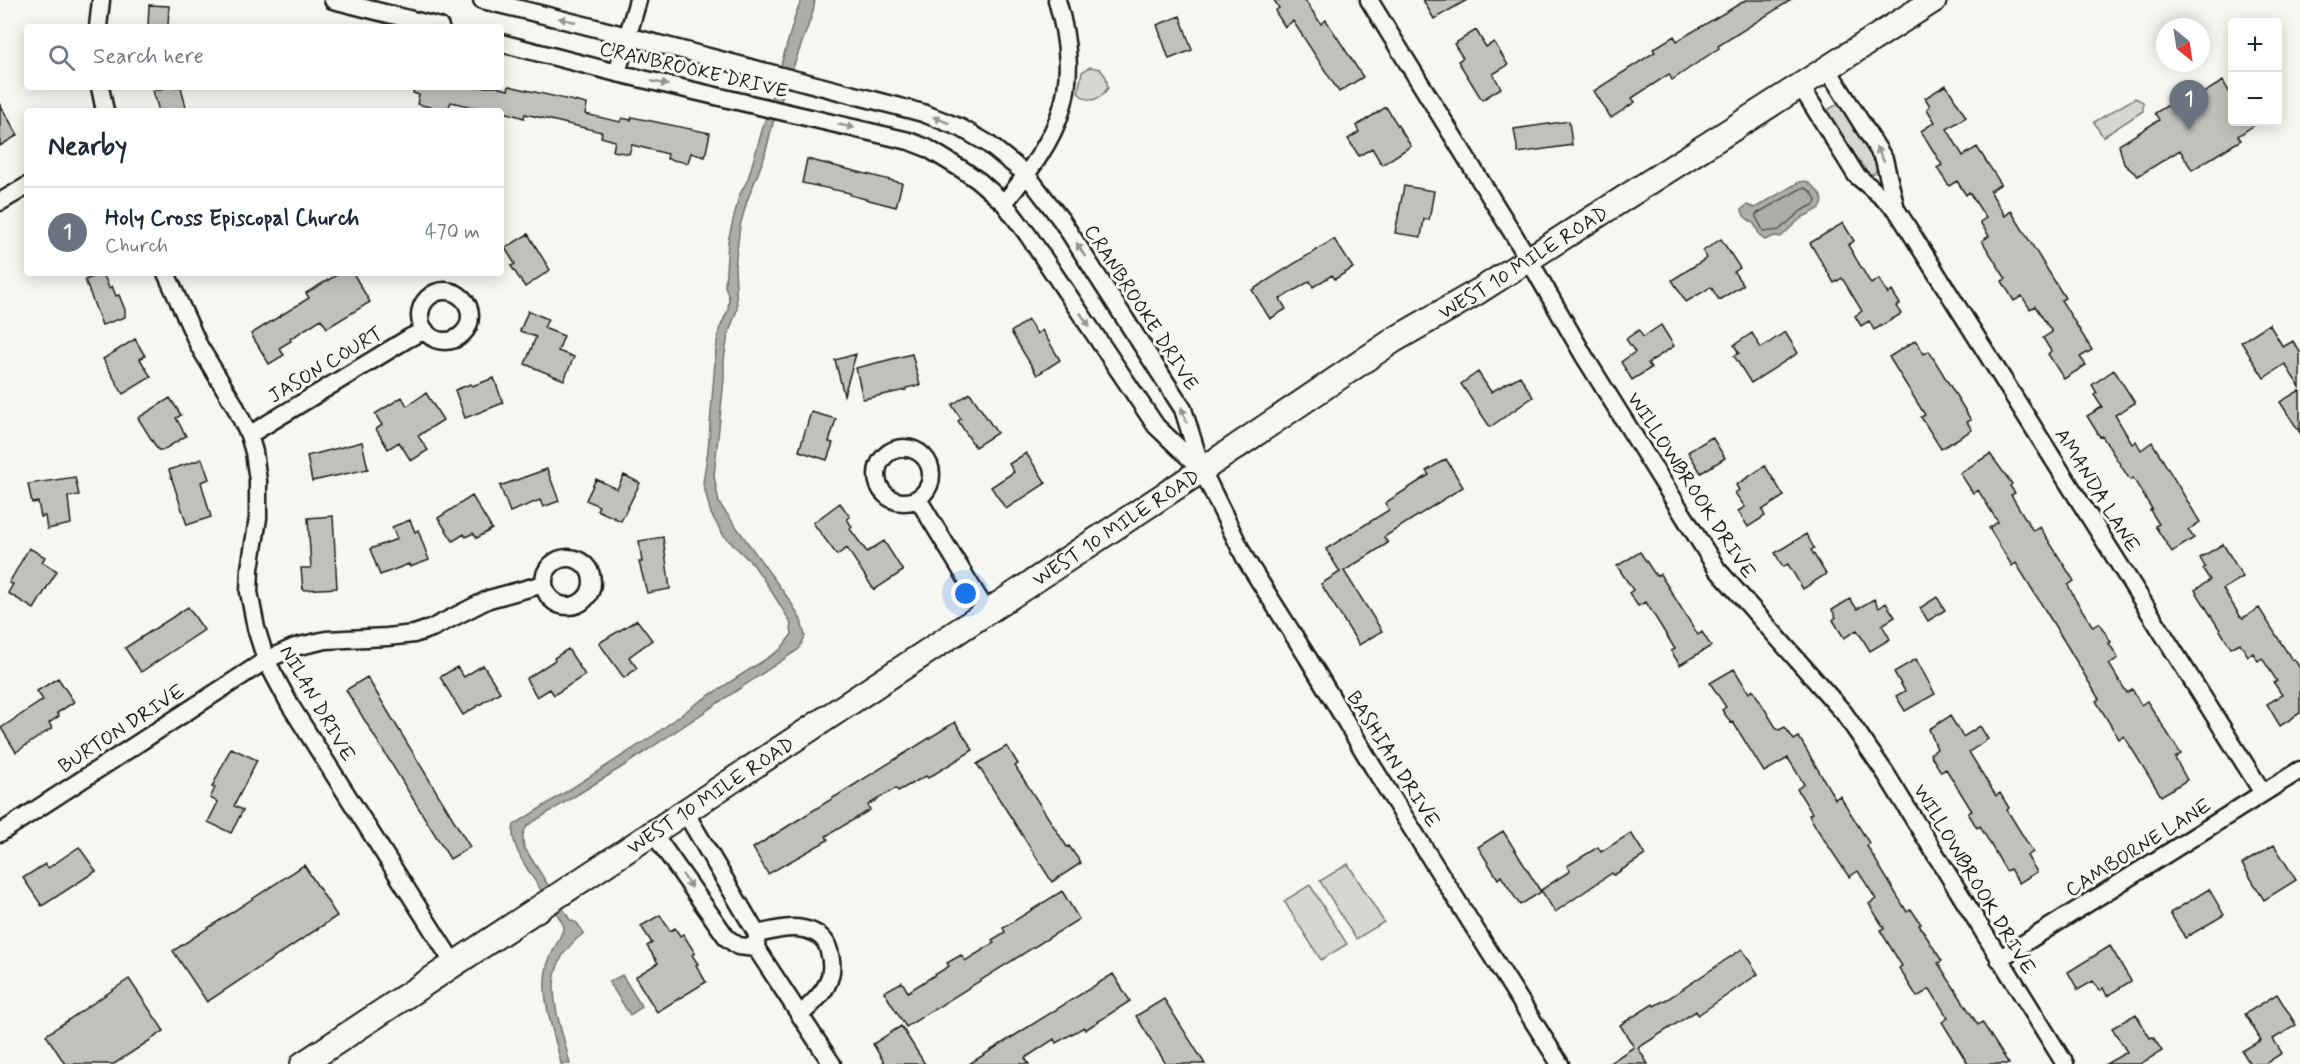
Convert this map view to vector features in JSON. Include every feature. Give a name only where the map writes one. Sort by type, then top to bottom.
[{"type":"main road","name":"WEST 10 MILE ROAD","points":[[303,1064],[1202,470],[1394,340],[1528,258],[1934,0]]},
{"type":"street","points":[[98,24],[101,0]]},
{"type":"street","points":[[333,0],[367,4],[430,24]]},
{"type":"street","name":"CRANBROOKE DRIVE","points":[[482,0],[628,35],[675,50],[923,113],[962,128],[987,143],[1027,175],[1062,221],[1183,409],[1202,470]]},
{"type":"street","points":[[617,73],[638,0]]},
{"type":"street","points":[[1004,203],[1043,153],[1064,105],[1069,53],[1066,29],[1058,0]]},
{"type":"street","name":"WILLOWBROOK DRIVE","points":[[1370,0],[1528,258],[1584,357],[1718,569],[1754,613],[1844,712],[1886,774],[2065,1064]]},
{"type":"street","name":"CRANBROOKE DRIVE","points":[[504,44],[617,73],[898,138],[927,148],[979,180],[1004,203],[1028,235],[1156,426],[1202,470]]},
{"type":"street","name":"AMANDA LANE","points":[[1827,68],[1884,159],[1896,209]]},
{"type":"street","name":"AMANDA LANE","points":[[1800,85],[1856,175],[1896,209],[2263,793]]},
{"type":"street","points":[[101,90],[104,108]]},
{"type":"street","points":[[0,202],[24,188]]},
{"type":"street","name":"NILAN DRIVE","points":[[167,276],[199,346],[234,404],[249,435],[258,481],[258,518],[249,592],[266,660],[290,705],[454,964]]},
{"type":"street","name":"JASON COURT","points":[[249,435],[424,330]]},
{"type":"street","name":"BASHIAN DRIVE","points":[[1202,470],[1246,560],[1560,1064]]},
{"type":"street","points":[[918,499],[987,612]]},
{"type":"street","name":"BURTON DRIVE","points":[[0,833],[266,660],[295,647],[326,640],[387,638],[414,634],[432,628],[489,599],[544,584]]},
{"type":"street","name":"CAMBORNE LANE","points":[[1999,959],[2300,770]]},
{"type":"street","points":[[685,812],[756,941],[832,1064]]},
{"type":"street","points":[[653,833],[727,938],[738,946],[756,941],[784,928],[816,933],[826,942],[834,963],[829,980],[817,999],[800,1015]]},
{"type":"shaded area","points":[[1090,67],[1100,69],[1106,77],[1108,88],[1094,100],[1086,99],[1078,93],[1082,72]]},
{"type":"shaded area","points":[[2135,98],[2143,102],[2143,111],[2103,137],[2094,122]]},
{"type":"shaded area","points":[[1838,104],[1842,106],[1872,154],[1877,169],[1874,174],[1869,174],[1859,161],[1829,114],[1829,109]]},
{"type":"shaded area","points":[[1348,864],[1384,922],[1356,939],[1320,881]]},
{"type":"shaded area","points":[[1310,885],[1347,944],[1321,960],[1284,901]]},
{"type":"water","points":[[802,0],[815,0],[813,12],[773,123],[764,158],[740,226],[735,266],[737,310],[728,335],[724,360],[714,476],[719,503],[790,601],[801,620],[805,636],[799,649],[526,828],[523,835],[524,847],[570,920],[577,923],[584,933],[569,947],[559,962],[555,978],[556,1010],[570,1064],[561,1064],[546,1003],[545,978],[547,966],[564,927],[523,862],[513,836],[514,825],[653,736],[694,705],[780,650],[792,634],[790,621],[770,589],[753,564],[724,536],[711,514],[703,483],[716,349],[719,330],[728,310],[729,298],[725,286],[728,241],[739,196],[748,179],[796,13]]},
{"type":"water","points":[[1806,181],[1821,196],[1823,200],[1820,208],[1803,217],[1781,237],[1775,236],[1765,240],[1762,238],[1754,224],[1745,217],[1742,209],[1747,205],[1755,208],[1799,182]]},
{"type":"water","points":[[622,975],[642,1007],[630,1015],[609,982]]},
{"type":"building","points":[[1274,0],[1305,0],[1321,24],[1326,20],[1363,77],[1339,92],[1293,21],[1285,27],[1275,11],[1279,8]]},
{"type":"building","points":[[1423,0],[1467,0],[1434,19]]},
{"type":"building","points":[[1746,0],[1791,0],[1718,46],[1719,48],[1672,80],[1669,74],[1632,98],[1635,102],[1611,118],[1594,91],[1655,52],[1653,49],[1674,36],[1677,41]]},
{"type":"building","points":[[149,5],[169,6],[168,24],[148,24]]},
{"type":"building","points":[[1180,16],[1192,50],[1169,59],[1157,25]]},
{"type":"building","points":[[1476,30],[1486,47],[1494,42],[1508,65],[1493,74],[1501,88],[1482,100],[1458,61],[1463,58],[1454,44]]},
{"type":"building","points":[[2223,81],[2228,90],[2228,126],[2253,126],[2238,136],[2241,140],[2192,170],[2180,150],[2138,176],[2124,164],[2119,145],[2159,120],[2155,113],[2188,93],[2192,100]]},
{"type":"building","points":[[1946,85],[1966,117],[1947,129],[1963,156],[1977,147],[2001,184],[1990,191],[2005,216],[2011,211],[2065,298],[2061,300],[2092,350],[2080,357],[2086,365],[2064,379],[2048,354],[2051,351],[2043,338],[2052,332],[2035,306],[2030,309],[2022,296],[2014,301],[2002,281],[2006,279],[1982,241],[1989,236],[1980,222],[1986,218],[1969,192],[1966,195],[1957,181],[1949,186],[1937,168],[1942,165],[1921,131],[1935,122],[1927,109],[1930,106],[1925,98]]},
{"type":"building","points":[[509,86],[587,104],[585,114],[620,122],[622,118],[631,120],[632,117],[710,133],[705,157],[691,153],[688,163],[667,159],[668,154],[632,145],[629,154],[613,151],[615,141],[601,137],[602,132],[525,114],[524,118],[504,112],[504,108],[478,108],[451,102],[448,108],[434,108],[417,104],[419,95],[413,93],[414,90],[508,90]]},
{"type":"building","points":[[182,90],[186,108],[158,108],[153,91]]},
{"type":"building","points":[[0,105],[18,135],[0,146]]},
{"type":"building","points":[[1386,107],[1411,146],[1382,165],[1372,148],[1359,156],[1348,139],[1359,132],[1356,126]]},
{"type":"building","points":[[1569,121],[1572,145],[1518,153],[1514,129]]},
{"type":"building","points":[[807,159],[902,183],[896,207],[850,195],[850,193],[802,183]]},
{"type":"building","points":[[1404,186],[1434,191],[1429,220],[1424,219],[1421,237],[1395,233]]},
{"type":"building","points":[[1843,223],[1854,241],[1848,245],[1871,284],[1879,279],[1888,294],[1892,291],[1900,304],[1896,306],[1901,314],[1874,330],[1869,321],[1861,326],[1855,316],[1862,311],[1842,278],[1834,283],[1810,243]]},
{"type":"building","points":[[528,234],[550,270],[525,287],[511,266],[515,264],[505,248]]},
{"type":"building","points":[[1334,239],[1353,268],[1335,279],[1332,275],[1313,287],[1310,281],[1280,299],[1286,309],[1270,319],[1252,290]]},
{"type":"building","points":[[1721,239],[1740,268],[1734,272],[1743,285],[1719,300],[1711,287],[1686,302],[1672,280],[1707,258],[1703,251]]},
{"type":"building","points":[[95,276],[104,276],[109,288],[112,286],[116,296],[119,295],[125,310],[125,317],[102,325],[85,280]]},
{"type":"building","points":[[335,276],[355,276],[370,302],[327,328],[321,319],[279,348],[284,355],[269,364],[251,334],[309,298],[306,293]]},
{"type":"building","points":[[528,311],[548,319],[544,328],[564,336],[558,351],[574,357],[564,380],[525,364],[536,337],[520,331]]},
{"type":"building","points":[[1028,320],[1037,334],[1042,330],[1060,360],[1037,375],[1011,332]]},
{"type":"building","points":[[2269,324],[2283,347],[2293,341],[2300,352],[2300,388],[2285,364],[2264,378],[2241,342]]},
{"type":"building","points":[[1661,325],[1674,346],[1648,363],[1651,368],[1632,380],[1621,362],[1635,352],[1626,339],[1639,330],[1643,337]]},
{"type":"building","points":[[1785,332],[1798,353],[1751,383],[1734,356],[1739,353],[1734,345],[1752,333],[1761,348]]},
{"type":"building","points":[[135,339],[145,356],[140,359],[151,377],[123,394],[103,359]]},
{"type":"building","points":[[1916,340],[1924,354],[1929,351],[1971,420],[1967,422],[1972,430],[1941,449],[1921,417],[1925,415],[1889,357]]},
{"type":"building","points":[[856,354],[844,395],[835,360]]},
{"type":"building","points":[[912,354],[920,385],[863,399],[856,368]]},
{"type":"building","points":[[2114,370],[2135,403],[2115,415],[2132,444],[2136,441],[2141,450],[2152,442],[2200,522],[2188,530],[2194,538],[2172,552],[2155,526],[2159,524],[2133,478],[2130,480],[2087,416],[2102,407],[2094,395],[2097,393],[2092,385]]},
{"type":"building","points":[[1478,372],[1491,392],[1520,376],[1533,397],[1490,427],[1461,384]]},
{"type":"building","points":[[494,378],[503,403],[465,418],[455,390]]},
{"type":"building","points":[[2300,390],[2300,433],[2280,402]]},
{"type":"building","points":[[426,393],[443,420],[418,436],[428,450],[411,461],[399,442],[388,449],[376,429],[382,425],[375,414],[402,397],[407,406]]},
{"type":"building","points":[[970,393],[997,433],[975,447],[958,421],[961,419],[952,405]]},
{"type":"building","points":[[170,398],[181,415],[176,418],[186,436],[163,450],[158,450],[138,418]]},
{"type":"building","points":[[811,412],[836,419],[829,442],[833,443],[827,460],[799,451]]},
{"type":"building","points":[[1712,437],[1725,458],[1701,473],[1688,452]]},
{"type":"building","points":[[362,442],[368,469],[312,481],[307,456]]},
{"type":"building","points":[[1026,453],[1046,483],[1006,509],[991,487],[1014,472],[1009,464]]},
{"type":"building","points":[[1990,454],[2012,484],[2010,486],[2015,493],[2011,495],[2033,531],[2040,527],[2074,581],[2068,585],[2093,627],[2099,623],[2111,642],[2109,643],[2118,658],[2109,664],[2127,693],[2132,689],[2141,705],[2147,701],[2181,754],[2175,758],[2187,780],[2161,796],[2124,736],[2119,739],[2096,701],[2099,699],[2066,644],[2016,563],[2012,566],[1989,528],[1998,522],[1978,490],[1973,493],[1960,473]]},
{"type":"building","points":[[202,459],[209,479],[201,482],[211,517],[187,525],[169,470]]},
{"type":"building","points":[[1446,459],[1463,487],[1384,537],[1388,543],[1344,571],[1382,631],[1359,645],[1321,584],[1340,572],[1326,549],[1389,510],[1385,503],[1429,475],[1426,471]]},
{"type":"building","points":[[1765,466],[1784,496],[1762,510],[1765,516],[1748,527],[1738,511],[1745,507],[1735,493],[1739,490],[1736,485]]},
{"type":"building","points":[[547,469],[559,501],[543,507],[540,500],[510,512],[500,486]]},
{"type":"building","points":[[624,475],[640,483],[621,521],[597,510],[599,506],[586,500],[596,479],[617,489]]},
{"type":"building","points":[[75,477],[79,495],[68,497],[71,524],[47,529],[45,516],[41,517],[38,502],[32,503],[28,484]]},
{"type":"building","points":[[472,496],[492,529],[477,538],[473,533],[466,537],[464,534],[453,541],[438,518]]},
{"type":"building","points":[[840,503],[850,517],[847,519],[852,527],[850,529],[867,552],[884,541],[903,571],[874,590],[847,548],[837,555],[813,523]]},
{"type":"building","points":[[333,516],[337,588],[303,590],[301,568],[311,568],[308,518]]},
{"type":"building","points":[[410,520],[415,532],[418,530],[429,560],[410,567],[409,564],[380,575],[370,549],[397,539],[392,527]]},
{"type":"building","points":[[1806,534],[1814,548],[1811,550],[1826,574],[1803,589],[1788,564],[1783,567],[1775,553]]},
{"type":"building","points":[[663,537],[670,589],[647,593],[639,562],[642,562],[639,541]]},
{"type":"building","points":[[2223,544],[2243,577],[2223,589],[2243,618],[2259,608],[2292,660],[2294,659],[2300,668],[2300,713],[2280,726],[2267,704],[2282,695],[2274,683],[2277,681],[2262,658],[2258,661],[2253,653],[2248,656],[2240,643],[2231,648],[2195,590],[2210,580],[2203,569],[2205,567],[2200,558]]},
{"type":"building","points":[[29,548],[45,557],[42,562],[57,571],[34,609],[8,593],[13,584],[9,583]]},
{"type":"building","points":[[1640,552],[1656,576],[1660,574],[1698,635],[1702,632],[1711,646],[1680,665],[1671,651],[1675,649],[1646,602],[1638,606],[1629,593],[1633,590],[1617,566]]},
{"type":"building","points":[[1937,597],[1945,610],[1928,621],[1920,608]]},
{"type":"building","points":[[1850,599],[1857,609],[1874,599],[1879,608],[1886,603],[1895,617],[1882,625],[1890,639],[1870,651],[1857,630],[1844,638],[1833,620],[1836,617],[1832,610]]},
{"type":"building","points":[[188,607],[204,630],[141,672],[125,648]]},
{"type":"building","points":[[637,620],[652,640],[629,657],[637,668],[624,678],[599,643]]},
{"type":"building","points":[[568,649],[585,675],[554,695],[550,689],[537,697],[526,679]]},
{"type":"building","points":[[1916,659],[1935,694],[1905,711],[1896,696],[1905,691],[1894,672]]},
{"type":"building","points":[[483,665],[500,692],[463,715],[440,677],[457,667],[464,677]]},
{"type":"building","points":[[1734,669],[1749,693],[1753,690],[1775,726],[1779,730],[1785,727],[1794,740],[1799,737],[1835,799],[1840,796],[1907,912],[1911,909],[1921,924],[1919,925],[1942,961],[1938,963],[1978,1025],[1982,1022],[2009,1064],[1968,1064],[1942,1022],[1948,1018],[1930,989],[1917,997],[1899,968],[1902,966],[1880,930],[1884,928],[1869,904],[1876,899],[1858,871],[1849,877],[1817,829],[1809,815],[1812,813],[1797,789],[1804,784],[1788,758],[1764,772],[1733,722],[1731,723],[1722,710],[1726,707],[1710,683]]},
{"type":"building","points":[[367,677],[470,847],[450,859],[346,690]]},
{"type":"building","points":[[58,678],[74,702],[57,713],[59,716],[49,723],[52,728],[16,752],[1,728],[43,700],[37,691]]},
{"type":"building","points":[[1950,716],[1963,737],[1980,726],[1988,739],[1969,752],[1996,796],[2000,793],[2009,808],[2007,810],[2033,852],[2027,856],[2037,872],[2019,883],[2010,869],[2006,871],[1980,826],[1977,828],[1968,813],[1972,811],[1946,769],[1941,772],[1930,754],[1937,749],[1929,729]]},
{"type":"building","points":[[955,722],[973,750],[928,778],[926,776],[898,791],[896,788],[868,805],[870,810],[826,836],[828,840],[768,874],[753,848]]},
{"type":"building","points":[[1007,746],[1018,764],[1015,766],[1067,847],[1069,846],[1081,863],[1052,882],[977,764]]},
{"type":"building","points":[[231,748],[257,760],[234,806],[243,810],[231,833],[208,822],[218,802],[210,798],[215,788],[212,787]]},
{"type":"building","points":[[1503,831],[1541,892],[1520,905],[1501,876],[1498,879],[1478,847]]},
{"type":"building","points":[[1631,833],[1645,855],[1614,875],[1612,873],[1555,912],[1541,890],[1570,871],[1567,866],[1598,847],[1601,852]]},
{"type":"building","points":[[2274,845],[2296,880],[2264,900],[2242,864]]},
{"type":"building","points":[[79,847],[96,871],[42,906],[23,878],[45,864],[48,868]]},
{"type":"building","points":[[304,865],[337,916],[207,1002],[173,951]]},
{"type":"building","points":[[2209,889],[2224,915],[2185,938],[2170,913]]},
{"type":"building","points":[[1062,891],[1079,919],[906,1027],[884,992],[902,982],[908,992],[949,966],[947,963],[961,955],[965,961],[994,943],[992,940],[1005,932],[1003,928]]},
{"type":"building","points":[[660,915],[670,931],[675,928],[680,936],[683,934],[695,953],[692,955],[706,982],[657,1012],[635,977],[658,963],[647,946],[652,943],[641,926]]},
{"type":"building","points":[[2110,946],[2131,981],[2107,996],[2103,988],[2099,991],[2093,981],[2078,990],[2068,972]]},
{"type":"building","points":[[1742,949],[1758,974],[1698,1015],[1696,1011],[1638,1048],[1648,1064],[1608,1064],[1634,1047],[1620,1025],[1653,1004],[1654,1006],[1669,998]]},
{"type":"building","points":[[1113,974],[1130,1001],[1085,1030],[1084,1027],[1056,1043],[1054,1039],[1025,1058],[1029,1064],[969,1064]]},
{"type":"building","points":[[129,979],[164,1031],[114,1064],[65,1064],[46,1035]]},
{"type":"building","points":[[2277,994],[2296,1025],[2273,1039],[2282,1053],[2265,1064],[2250,1064],[2242,1051],[2261,1040],[2245,1014]]},
{"type":"building","points":[[1164,999],[1205,1064],[1166,1064],[1136,1016]]},
{"type":"building","points":[[2136,1014],[2150,1038],[2153,1037],[2162,1051],[2140,1064],[2106,1064],[2127,1052],[2112,1028]]},
{"type":"building","points":[[901,1026],[925,1064],[885,1064],[873,1044]]},
{"type":"place","name":"Holy Cross Episcopal Church","points":[[2189,130]]}]
